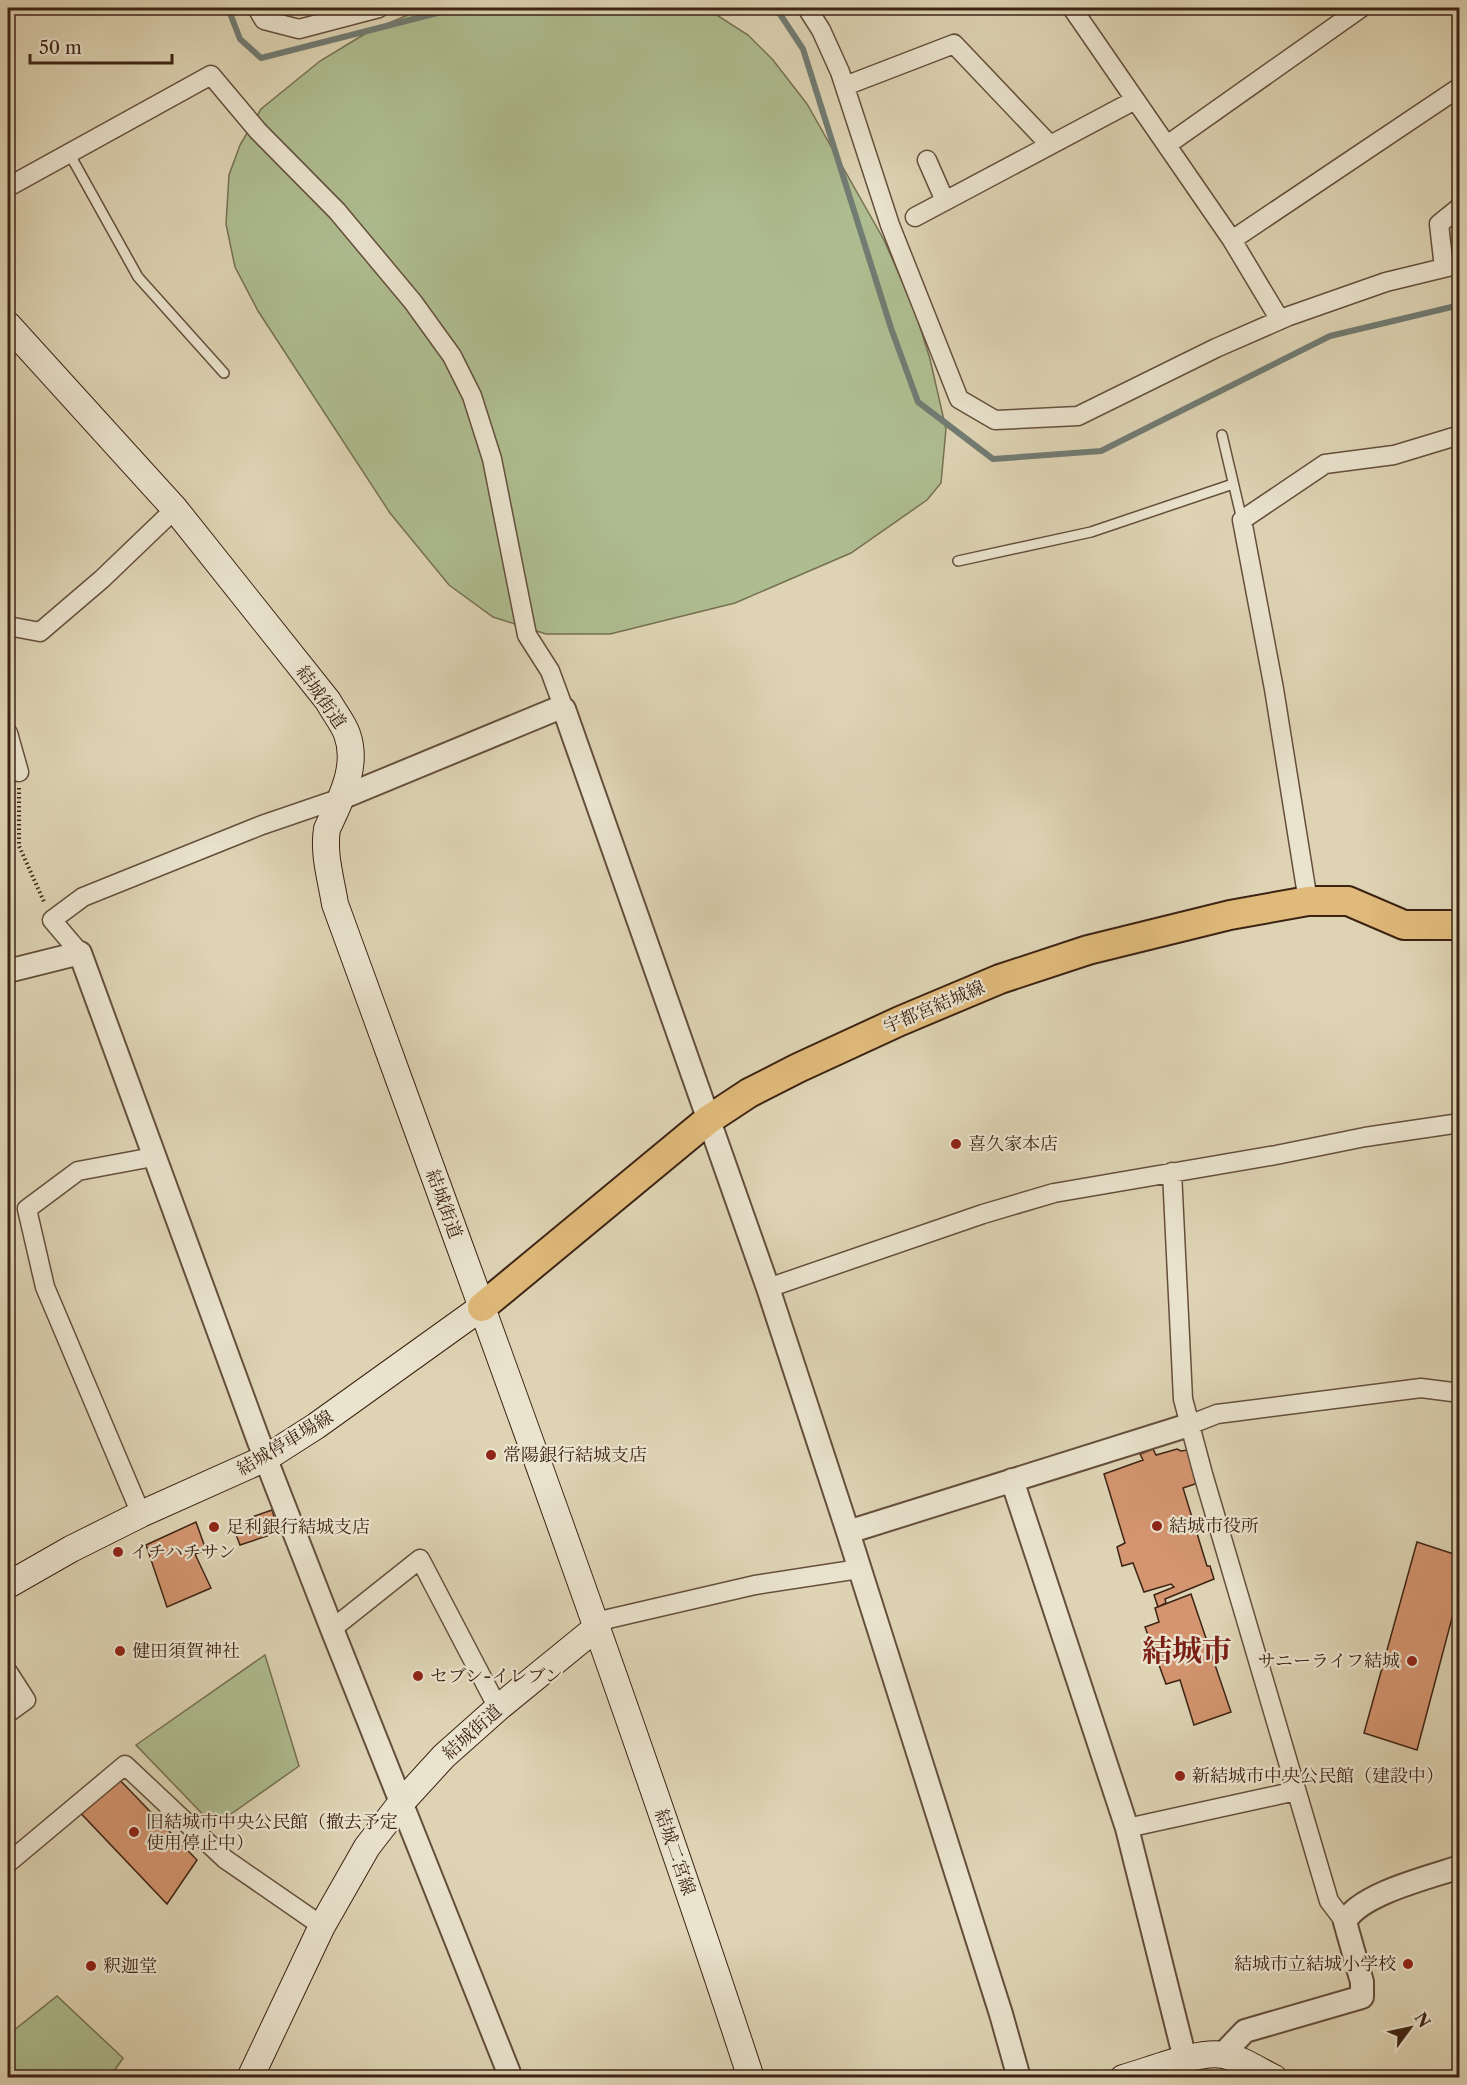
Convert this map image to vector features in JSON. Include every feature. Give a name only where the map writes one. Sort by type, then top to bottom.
[{"type":"main road","name":"結城街道","points":[[8,325],[175,509],[328,701],[347,734],[351,756],[350,772],[326,838],[335,904],[596,1628],[498,1708],[444,1756],[401,1803],[367,1847],[322,1926],[250,2078]]},
{"type":"main road","name":"宇都宮結城線","points":[[482,1307],[708,1120],[749,1094],[798,1068],[900,1021],[1000,979],[1088,950],[1230,915],[1308,902],[1347,902],[1404,925],[1460,925]]},
{"type":"main road","name":"結城停車場線","points":[[8,1585],[71,1549],[141,1514],[266,1458],[354,1400],[482,1307]]},
{"type":"main road","name":"結城二宮線","points":[[596,1628],[709,1950],[751,2078]]},
{"type":"main road","points":[[1124,2078],[1205,2055],[1222,2055],[1274,2078]]},
{"type":"street","points":[[257,8],[264,20],[299,28],[379,8]]},
{"type":"street","points":[[807,8],[821,30],[844,87],[890,225],[959,399],[995,420],[1078,416],[1216,348],[1280,320],[1386,282],[1452,266],[1439,224],[1460,207]]},
{"type":"street","points":[[1072,8],[1232,240],[1280,320]]},
{"type":"street","points":[[1167,145],[1361,8]]},
{"type":"street","points":[[844,87],[954,44],[1050,145]]},
{"type":"street","points":[[8,187],[211,75],[258,132],[337,211],[419,311],[452,356],[472,396],[492,459],[527,635],[550,671],[768,1288],[1002,2013],[1019,2078]]},
{"type":"street","points":[[1232,240],[1460,87]]},
{"type":"street","points":[[915,217],[1135,100]]},
{"type":"street","points":[[927,160],[945,201]]},
{"type":"street","points":[[1308,902],[1274,689],[1242,520],[1325,464],[1394,455],[1460,435]]},
{"type":"street","points":[[8,626],[40,632],[102,579],[175,509]]},
{"type":"street","points":[[511,2078],[266,1458],[153,1157],[80,953],[52,920],[83,897],[262,825],[341,798],[554,710],[564,709]]},
{"type":"street","points":[[8,733],[19,772]]},
{"type":"street","points":[[8,971],[80,953]]},
{"type":"street","points":[[768,1288],[983,1214],[1054,1193],[1276,1155],[1365,1137],[1460,1123]]},
{"type":"street","points":[[141,1514],[45,1287],[27,1209],[78,1171],[153,1157]]},
{"type":"street","points":[[1172,1172],[1183,1399],[1189,1425],[1329,1901],[1345,1922],[1362,1982],[1362,1997],[1245,2031],[1222,2055]]},
{"type":"street","points":[[848,1532],[1189,1425],[1217,1414],[1421,1388],[1460,1393]]},
{"type":"street","points":[[1012,1480],[1127,1828],[1185,2059]]},
{"type":"street","points":[[332,1629],[420,1559],[498,1708]]},
{"type":"street","points":[[596,1628],[608,1619],[755,1585],[859,1569]]},
{"type":"street","points":[[8,1671],[26,1700],[8,1713]]},
{"type":"street","points":[[8,1863],[125,1765],[225,1859],[322,1926]]},
{"type":"street","points":[[1127,1828],[1296,1791]]},
{"type":"street","points":[[1345,1922],[1348,1915],[1358,1906],[1376,1896],[1460,1867]]},
{"type":"lane","points":[[69,153],[138,277],[224,373]]},
{"type":"lane","points":[[1222,435],[1242,520]]},
{"type":"lane","points":[[958,561],[1091,532],[1233,484]]},
{"type":"path","points":[[19,772],[19,846],[52,920]]},
{"type":"green space","points":[[424,8],[706,8],[748,35],[773,60],[807,104],[884,240],[915,311],[930,359],[946,429],[941,483],[927,500],[851,553],[735,603],[610,634],[546,634],[493,617],[449,585],[390,513],[258,311],[235,267],[226,224],[229,175],[240,145],[261,109],[320,61],[368,32]]},
{"type":"green space","points":[[265,1655],[299,1766],[214,1826],[136,1745]]},
{"type":"green space","points":[[57,1996],[123,2058],[110,2077],[8,2077],[8,2035]]},
{"type":"building","name":"結城市役所","points":[[1153,1449],[1156,1455],[1177,1449],[1188,1450],[1198,1483],[1183,1488],[1207,1566],[1210,1566],[1214,1579],[1165,1599],[1166,1603],[1158,1607],[1154,1595],[1174,1587],[1171,1584],[1144,1592],[1133,1563],[1122,1566],[1117,1547],[1125,1543],[1104,1474],[1143,1460],[1140,1454]]},
{"type":"building","points":[[272,1510],[279,1532],[240,1545],[232,1524]]},
{"type":"building","points":[[196,1522],[206,1550],[195,1554],[211,1588],[167,1607],[146,1545]]},
{"type":"building","name":"サニーライフ結城","points":[[1417,1542],[1460,1556],[1460,1588],[1417,1750],[1364,1733]]},
{"type":"building","points":[[1191,1594],[1231,1712],[1194,1725],[1180,1680],[1166,1684],[1145,1627],[1159,1622],[1155,1608]]},
{"type":"building","name":"旧結城市中央公民館（撤去予定 使用停止中）","points":[[114,1774],[197,1860],[167,1904],[72,1804]]},
{"type":"waterway","points":[[228,8],[240,39],[261,58],[457,8]]},
{"type":"waterway","points":[[776,8],[803,49],[891,328],[918,402],[993,459],[1101,451],[1330,336],[1460,305]]},
{"type":"place","name":"喜久家本店","points":[[956,1144]]},
{"type":"place","name":"常陽銀行結城支店","points":[[491,1455]]},
{"type":"place","name":"結城市役所","points":[[1157,1526]]},
{"type":"place","name":"足利銀行結城支店","points":[[214,1527]]},
{"type":"place","name":"イチハチサン","points":[[118,1552]]},
{"type":"place","name":"健田須賀神社","points":[[120,1651]]},
{"type":"place","name":"サニーライフ結城","points":[[1412,1661]]},
{"type":"place","name":"セブン-イレブン","points":[[418,1676]]},
{"type":"place","name":"新結城市中央公民館（建設中）","points":[[1180,1776]]},
{"type":"place","name":"旧結城市中央公民館（撤去予定 使用停止中）","points":[[134,1832]]},
{"type":"place","name":"結城市立結城小学校","points":[[1408,1964]]},
{"type":"place","name":"釈迦堂","points":[[91,1966]]},
{"type":"district","name":"結城市","points":[[1187,1650]]}]
